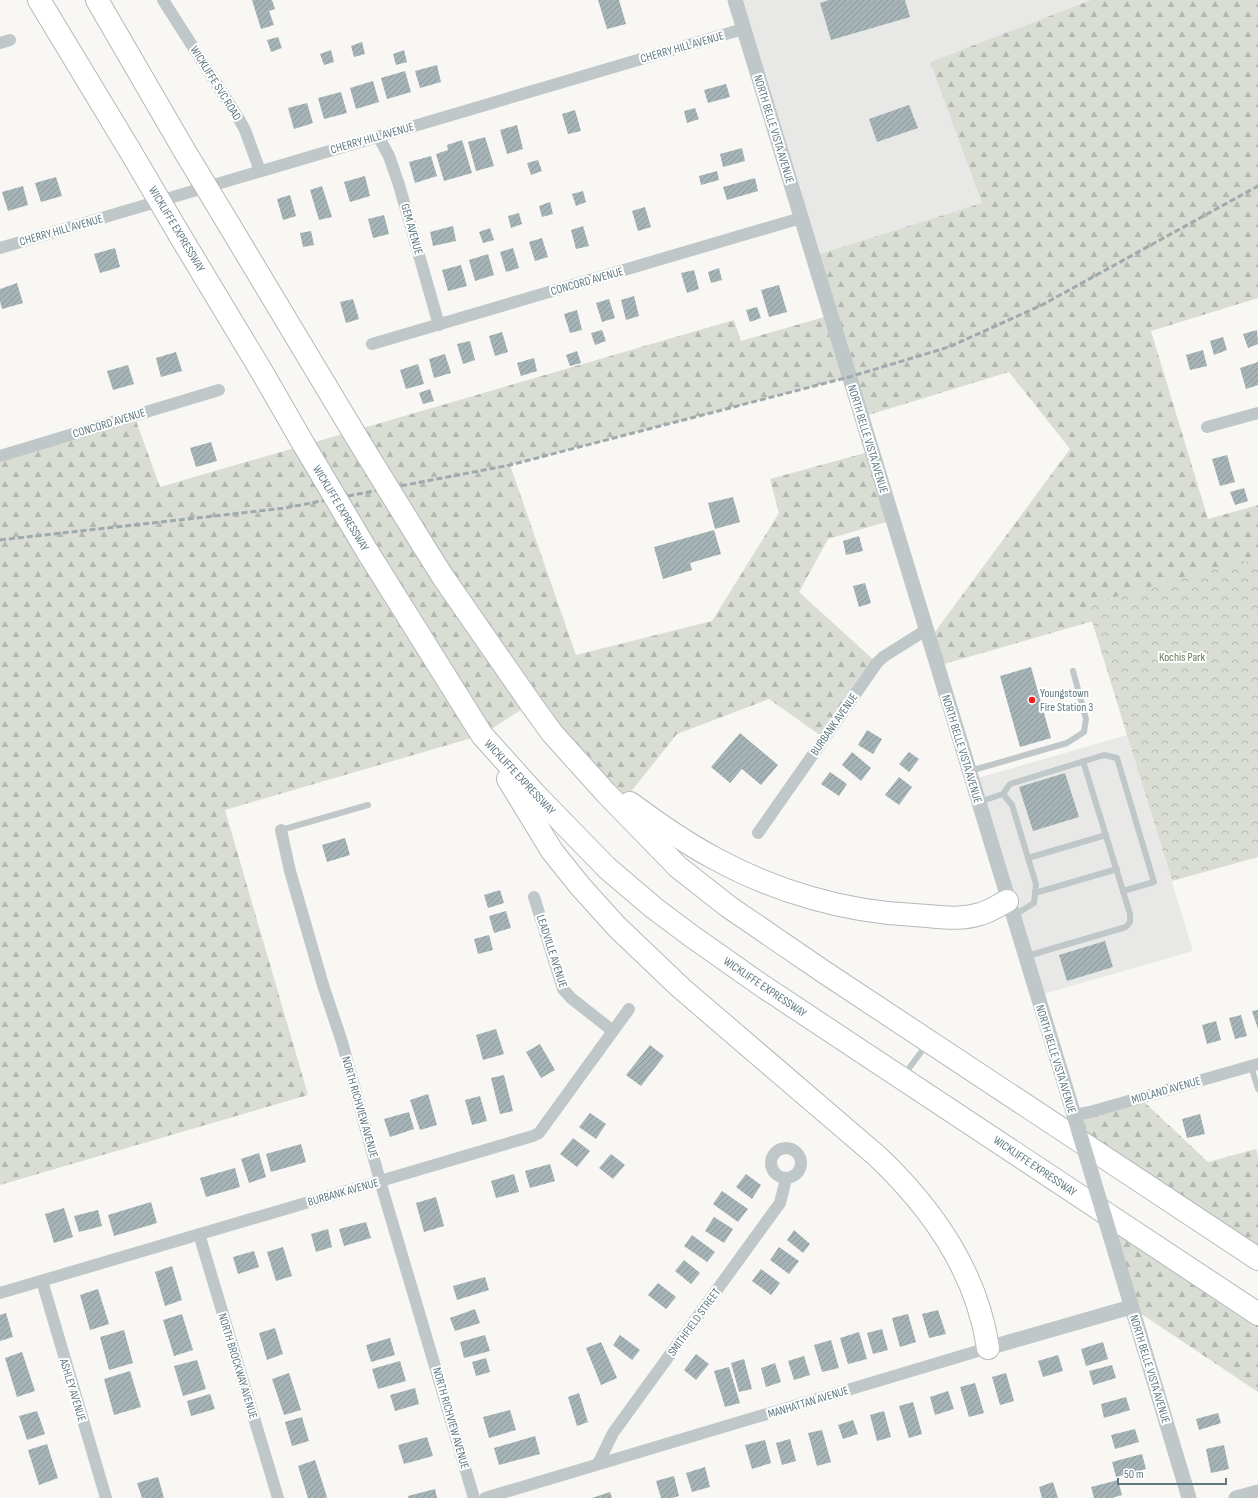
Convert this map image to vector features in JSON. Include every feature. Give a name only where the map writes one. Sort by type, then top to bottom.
[{"type":"highway","name":"WICKLIFFE EXPRESSWAY","points":[[39,0],[262,372],[304,446],[367,551],[482,735],[535,794],[607,868],[654,908],[690,935],[761,985],[1258,1314]]},
{"type":"highway","points":[[97,0],[184,150],[357,438],[443,577],[552,733],[586,770],[678,867],[729,907],[1258,1259]]},
{"type":"highway","points":[[482,735],[552,851],[580,886],[617,927],[681,988],[872,1151],[898,1176],[920,1201],[948,1240],[964,1270],[982,1317],[988,1348]]},
{"type":"highway","points":[[586,770],[670,832],[714,858],[749,876],[794,893],[835,904],[894,914],[961,918],[1010,908]]},
{"type":"street","name":"WICKLIFFE SVC ROAD","points":[[163,0],[245,130],[260,171]]},
{"type":"street","name":"NORTH BELLE VISTA AVENUE","points":[[735,0],[1189,1498]]},
{"type":"street","name":"CHERRY HILL AVENUE","points":[[0,248],[743,29]]},
{"type":"street","name":"GEM AVENUE","points":[[378,136],[389,156],[400,185],[439,325]]},
{"type":"street","name":"CONCORD AVENUE","points":[[372,344],[801,218]]},
{"type":"street","name":"CONCORD AVENUE","points":[[0,456],[219,390]]},
{"type":"street","points":[[1207,428],[1258,413]]},
{"type":"street","name":"BURBANK AVENUE","points":[[758,833],[877,663],[889,653],[926,630]]},
{"type":"street","name":"NORTH RICHVIEW AVENUE","points":[[281,830],[292,879],[323,985],[342,1042],[380,1180],[474,1498]]},
{"type":"street","name":"LEADVILLE AVENUE","points":[[534,897],[563,989],[571,998],[613,1031]]},
{"type":"street","name":"BURBANK AVENUE","points":[[0,1294],[380,1180],[533,1136],[539,1133],[629,1009]]},
{"type":"street","name":"MIDLAND AVENUE","points":[[1074,1115],[1090,1112],[1255,1065]]},
{"type":"street","name":"SMITHFIELD STREET","points":[[598,1464],[613,1433],[780,1203],[786,1179]]},
{"type":"street","name":"NORTH BROCKWAY AVENUE","points":[[199,1234],[278,1498]]},
{"type":"street","name":"ASHLEY AVENUE","points":[[42,1281],[106,1498]]},
{"type":"street","name":"MANHATTAN AVENUE","points":[[485,1498],[988,1348],[1131,1307]]},
{"type":"street","points":[[1236,1498],[1258,1492]]},
{"type":"lane","points":[[968,771],[1068,743],[1084,732],[1086,719],[1073,671]]},
{"type":"lane","points":[[978,802],[1003,794],[1010,784],[1083,761],[1104,755],[1118,758],[1154,882],[1123,891]]},
{"type":"lane","points":[[1025,957],[1126,927],[1130,922],[1130,914],[1117,869],[1083,761]]},
{"type":"lane","points":[[1003,794],[1012,805],[1036,884],[1034,903],[1010,908]]},
{"type":"lane","points":[[281,830],[368,806]]},
{"type":"lane","points":[[1028,858],[1106,835]]},
{"type":"lane","points":[[1035,893],[1117,869]]},
{"type":"lane","points":[[902,1078],[929,1041]]},
{"type":"lane","points":[[1255,1065],[1258,1089]]},
{"type":"shaded area","points":[[735,0],[1091,0],[930,62],[982,203],[813,256]]},
{"type":"shaded area","points":[[1127,735],[1193,951],[1037,996],[971,780]]},
{"type":"green space","points":[[1091,0],[1258,0],[1258,298],[1151,331],[1208,519],[1258,505],[1258,563],[1239,562],[1088,605],[1093,621],[937,666],[929,640],[1070,449],[1009,372],[862,417],[849,377],[510,465],[576,655],[712,621],[779,513],[770,479],[872,451],[893,520],[828,539],[799,592],[877,663],[824,738],[769,699],[677,734],[625,799],[530,704],[482,735],[225,810],[308,1095],[0,1185],[0,456],[134,415],[160,487],[734,320],[741,341],[831,315],[813,256],[982,203],[930,62]]},
{"type":"green space","name":"Kochis Park","points":[[1239,561],[1258,563],[1258,857],[1172,881],[1087,605]]},
{"type":"green space","points":[[1140,1098],[1208,1162],[1256,1149],[1258,1156],[1258,1259],[1080,1141],[1074,1115]]},
{"type":"green space","points":[[1101,1210],[1258,1314],[1258,1392],[1131,1307]]},
{"type":"building","points":[[252,0],[272,0],[275,9],[269,11],[274,25],[261,29]]},
{"type":"building","points":[[598,0],[619,0],[626,24],[607,29]]},
{"type":"building","points":[[829,0],[905,0],[910,17],[831,40],[820,3]]},
{"type":"building","points":[[278,37],[282,48],[271,52],[267,40]]},
{"type":"building","points":[[362,42],[365,54],[354,57],[351,46]]},
{"type":"building","points":[[331,50],[334,62],[324,65],[320,54]]},
{"type":"building","points":[[404,50],[407,62],[396,65],[393,54]]},
{"type":"building","points":[[437,65],[441,82],[420,88],[415,71]]},
{"type":"building","points":[[405,71],[411,92],[387,99],[381,78]]},
{"type":"building","points":[[373,81],[379,102],[356,109],[350,88]]},
{"type":"building","points":[[726,84],[730,97],[708,103],[704,90]]},
{"type":"building","points":[[341,92],[347,113],[324,119],[318,98]]},
{"type":"building","points":[[307,103],[313,123],[294,129],[288,108]]},
{"type":"building","points":[[909,105],[918,128],[877,142],[869,119]]},
{"type":"building","points":[[695,108],[699,119],[687,123],[684,111]]},
{"type":"building","points":[[575,110],[581,131],[568,134],[562,114]]},
{"type":"building","points":[[517,125],[523,149],[507,154],[500,130]]},
{"type":"building","points":[[485,137],[494,166],[476,171],[468,142]]},
{"type":"building","points":[[462,140],[472,173],[444,181],[436,154],[448,150],[447,145]]},
{"type":"building","points":[[742,148],[745,161],[723,167],[720,154]]},
{"type":"building","points":[[431,156],[437,176],[415,183],[409,162]]},
{"type":"building","points":[[538,160],[542,171],[531,175],[527,163]]},
{"type":"building","points":[[717,171],[719,180],[701,185],[699,176]]},
{"type":"building","points":[[365,176],[370,196],[350,202],[344,182]]},
{"type":"building","points":[[56,177],[62,196],[41,202],[35,183]]},
{"type":"building","points":[[755,178],[758,191],[727,200],[723,187]]},
{"type":"building","points":[[23,186],[28,205],[8,211],[2,192]]},
{"type":"building","points":[[322,186],[332,217],[319,220],[310,190]]},
{"type":"building","points":[[583,191],[586,202],[576,206],[572,194]]},
{"type":"building","points":[[290,195],[296,216],[283,220],[277,199]]},
{"type":"building","points":[[550,202],[553,214],[542,217],[539,206]]},
{"type":"building","points":[[645,207],[651,227],[638,231],[632,211]]},
{"type":"building","points":[[519,213],[522,224],[511,228],[508,216]]},
{"type":"building","points":[[384,215],[389,234],[373,238],[368,219]]},
{"type":"building","points":[[453,226],[456,241],[433,246],[430,232]]},
{"type":"building","points":[[583,226],[589,246],[576,249],[571,230]]},
{"type":"building","points":[[490,228],[494,240],[483,243],[479,232]]},
{"type":"building","points":[[311,231],[314,245],[303,247],[300,233]]},
{"type":"building","points":[[542,238],[548,257],[535,261],[529,242]]},
{"type":"building","points":[[115,248],[120,267],[100,273],[94,254]]},
{"type":"building","points":[[513,248],[519,268],[506,272],[500,252]]},
{"type":"building","points":[[488,254],[494,275],[475,281],[469,260]]},
{"type":"building","points":[[461,265],[467,286],[448,291],[442,270]]},
{"type":"building","points":[[719,268],[722,280],[711,283],[708,272]]},
{"type":"building","points":[[694,270],[699,289],[687,293],[681,273]]},
{"type":"building","points":[[17,283],[23,303],[2,309],[0,289]]},
{"type":"building","points":[[779,285],[787,312],[769,317],[761,290]]},
{"type":"building","points":[[634,296],[639,316],[626,320],[621,300]]},
{"type":"building","points":[[353,299],[359,319],[346,323],[340,302]]},
{"type":"building","points":[[609,299],[615,318],[602,322],[596,303]]},
{"type":"building","points":[[757,307],[761,318],[750,322],[746,310]]},
{"type":"building","points":[[577,310],[582,330],[570,333],[564,314]]},
{"type":"building","points":[[602,330],[606,341],[595,345],[591,333]]},
{"type":"building","points":[[1257,330],[1258,344],[1248,348],[1243,334]]},
{"type":"building","points":[[502,332],[508,352],[495,356],[489,336]]},
{"type":"building","points":[[1223,337],[1227,350],[1214,355],[1210,341]]},
{"type":"building","points":[[470,341],[475,360],[463,364],[457,344]]},
{"type":"building","points":[[1203,350],[1207,366],[1190,370],[1186,355]]},
{"type":"building","points":[[577,351],[581,363],[570,366],[566,355]]},
{"type":"building","points":[[176,352],[182,371],[161,377],[156,358]]},
{"type":"building","points":[[445,354],[451,373],[434,378],[429,359]]},
{"type":"building","points":[[534,358],[537,371],[521,376],[517,363]]},
{"type":"building","points":[[1258,362],[1258,385],[1246,389],[1240,368]]},
{"type":"building","points":[[418,364],[424,384],[406,389],[400,370]]},
{"type":"building","points":[[128,365],[134,384],[113,390],[107,371]]},
{"type":"building","points":[[430,389],[434,401],[423,404],[419,393]]},
{"type":"building","points":[[211,442],[217,461],[196,467],[190,448]]},
{"type":"building","points":[[1227,455],[1235,482],[1220,486],[1212,459]]},
{"type":"building","points":[[1244,488],[1248,501],[1235,505],[1230,492]]},
{"type":"building","points":[[733,497],[740,522],[715,529],[708,503]]},
{"type":"building","points":[[714,530],[721,554],[690,563],[692,570],[663,579],[654,547]]},
{"type":"building","points":[[859,536],[863,551],[846,555],[843,541]]},
{"type":"building","points":[[865,583],[871,603],[859,607],[853,586]]},
{"type":"building","points":[[1031,667],[1051,738],[1020,747],[1000,676]]},
{"type":"building","points":[[867,730],[882,739],[873,754],[858,745]]},
{"type":"building","points":[[740,733],[778,765],[761,785],[742,769],[730,783],[711,767]]},
{"type":"building","points":[[852,752],[871,768],[861,781],[842,765]]},
{"type":"building","points":[[909,752],[919,759],[909,772],[899,764]]},
{"type":"building","points":[[830,772],[847,784],[839,796],[821,784]]},
{"type":"building","points":[[1065,773],[1079,817],[1033,831],[1019,787]]},
{"type":"building","points":[[899,777],[912,787],[899,805],[885,795]]},
{"type":"building","points":[[345,838],[350,855],[327,862],[322,845]]},
{"type":"building","points":[[500,890],[504,903],[488,908],[484,895]]},
{"type":"building","points":[[506,911],[511,928],[494,933],[489,916]]},
{"type":"building","points":[[489,935],[493,950],[478,954],[474,939]]},
{"type":"building","points":[[1105,941],[1113,967],[1067,981],[1059,955]]},
{"type":"building","points":[[1258,1010],[1258,1029],[1252,1011]]},
{"type":"building","points":[[1241,1015],[1247,1036],[1235,1039],[1229,1018]]},
{"type":"building","points":[[1216,1021],[1221,1040],[1207,1044],[1202,1025]]},
{"type":"building","points":[[496,1029],[504,1054],[483,1060],[476,1035]]},
{"type":"building","points":[[540,1044],[555,1070],[541,1078],[526,1052]]},
{"type":"building","points":[[650,1045],[664,1056],[641,1086],[626,1075]]},
{"type":"building","points":[[504,1075],[513,1111],[500,1114],[491,1078]]},
{"type":"building","points":[[428,1094],[437,1125],[420,1130],[410,1100]]},
{"type":"building","points":[[480,1096],[487,1121],[472,1125],[465,1100]]},
{"type":"building","points":[[409,1112],[414,1129],[390,1137],[384,1119]]},
{"type":"building","points":[[590,1113],[606,1124],[596,1139],[579,1127]]},
{"type":"building","points":[[1200,1114],[1205,1134],[1187,1138],[1182,1119]]},
{"type":"building","points":[[573,1138],[590,1151],[577,1167],[560,1154]]},
{"type":"building","points":[[301,1144],[306,1162],[271,1172],[266,1154]]},
{"type":"building","points":[[259,1153],[266,1177],[249,1183],[241,1159]]},
{"type":"building","points":[[611,1154],[625,1165],[613,1179],[599,1168]]},
{"type":"building","points":[[550,1164],[555,1181],[530,1188],[525,1171]]},
{"type":"building","points":[[235,1168],[240,1187],[206,1197],[200,1178]]},
{"type":"building","points":[[514,1174],[519,1192],[496,1198],[491,1181]]},
{"type":"building","points":[[746,1174],[761,1185],[752,1199],[736,1187]]},
{"type":"building","points":[[722,1191],[748,1209],[738,1222],[713,1204]]},
{"type":"building","points":[[436,1197],[444,1226],[424,1232],[416,1203]]},
{"type":"building","points":[[151,1202],[157,1223],[114,1236],[108,1215]]},
{"type":"building","points":[[64,1208],[73,1237],[54,1243],[45,1214]]},
{"type":"building","points":[[98,1210],[102,1226],[79,1232],[74,1216]]},
{"type":"building","points":[[714,1217],[733,1229],[724,1243],[705,1231]]},
{"type":"building","points":[[366,1222],[371,1238],[344,1246],[339,1229]]},
{"type":"building","points":[[328,1229],[332,1247],[316,1252],[311,1234]]},
{"type":"building","points":[[794,1230],[810,1244],[803,1253],[787,1240]]},
{"type":"building","points":[[692,1235],[715,1252],[707,1262],[684,1246]]},
{"type":"building","points":[[283,1247],[292,1276],[276,1281],[267,1252]]},
{"type":"building","points":[[779,1247],[799,1261],[789,1274],[770,1260]]},
{"type":"building","points":[[254,1251],[259,1267],[238,1274],[233,1257]]},
{"type":"building","points":[[684,1260],[700,1273],[691,1284],[675,1271]]},
{"type":"building","points":[[172,1266],[182,1300],[165,1306],[155,1272]]},
{"type":"building","points":[[761,1269],[780,1283],[771,1295],[752,1281]]},
{"type":"building","points":[[485,1277],[489,1290],[457,1300],[453,1286]]},
{"type":"building","points":[[658,1283],[676,1297],[666,1309],[648,1295]]},
{"type":"building","points":[[98,1289],[109,1324],[90,1330],[80,1295]]},
{"type":"building","points":[[475,1309],[480,1323],[455,1331],[450,1318]]},
{"type":"building","points":[[938,1310],[946,1334],[929,1338],[922,1314]]},
{"type":"building","points":[[6,1313],[13,1337],[0,1341],[0,1315]]},
{"type":"building","points":[[182,1314],[193,1350],[174,1356],[163,1320]]},
{"type":"building","points":[[908,1314],[916,1342],[900,1347],[892,1318]]},
{"type":"building","points":[[275,1328],[283,1354],[267,1360],[259,1333]]},
{"type":"building","points":[[882,1329],[888,1350],[873,1354],[867,1333]]},
{"type":"building","points":[[124,1330],[133,1363],[109,1370],[100,1337]]},
{"type":"building","points":[[859,1332],[867,1359],[848,1364],[840,1338]]},
{"type":"building","points":[[485,1335],[490,1351],[464,1358],[460,1342]]},
{"type":"building","points":[[620,1335],[640,1350],[632,1360],[613,1345]]},
{"type":"building","points":[[390,1338],[395,1355],[371,1362],[366,1345]]},
{"type":"building","points":[[831,1340],[839,1368],[822,1372],[814,1345]]},
{"type":"building","points":[[601,1342],[617,1378],[601,1385],[586,1348]]},
{"type":"building","points":[[1103,1342],[1108,1359],[1086,1366],[1081,1349]]},
{"type":"building","points":[[22,1352],[35,1391],[17,1397],[5,1358]]},
{"type":"building","points":[[696,1354],[709,1364],[696,1380],[684,1370]]},
{"type":"building","points":[[1058,1355],[1063,1371],[1043,1377],[1038,1361]]},
{"type":"building","points":[[804,1356],[810,1375],[794,1380],[788,1361]]},
{"type":"building","points":[[486,1358],[490,1372],[476,1376],[472,1362]]},
{"type":"building","points":[[744,1359],[752,1389],[739,1392],[731,1363]]},
{"type":"building","points":[[197,1360],[206,1389],[183,1396],[174,1366]]},
{"type":"building","points":[[400,1361],[406,1381],[378,1389],[372,1369]]},
{"type":"building","points":[[775,1363],[781,1382],[766,1387],[761,1368]]},
{"type":"building","points":[[1112,1365],[1116,1378],[1093,1385],[1089,1371]]},
{"type":"building","points":[[729,1367],[740,1403],[725,1407],[714,1371]]},
{"type":"building","points":[[130,1371],[141,1407],[114,1415],[104,1379]]},
{"type":"building","points":[[289,1373],[301,1410],[284,1415],[272,1379]]},
{"type":"building","points":[[1006,1373],[1014,1401],[1000,1405],[992,1377]]},
{"type":"building","points":[[975,1383],[984,1413],[969,1417],[960,1387]]},
{"type":"building","points":[[415,1388],[419,1404],[395,1411],[390,1395]]},
{"type":"building","points":[[948,1391],[954,1409],[935,1415],[930,1397]]},
{"type":"building","points":[[579,1393],[588,1422],[577,1426],[568,1397]]},
{"type":"building","points":[[210,1394],[215,1409],[191,1416],[187,1401]]},
{"type":"building","points":[[1126,1397],[1130,1410],[1104,1418],[1101,1404]]},
{"type":"building","points":[[913,1402],[922,1434],[909,1438],[899,1406]]},
{"type":"building","points":[[510,1410],[516,1430],[489,1438],[483,1417]]},
{"type":"building","points":[[37,1411],[45,1434],[27,1440],[19,1416]]},
{"type":"building","points":[[884,1411],[891,1437],[877,1441],[870,1415]]},
{"type":"building","points":[[1218,1413],[1221,1423],[1199,1430],[1196,1419]]},
{"type":"building","points":[[302,1417],[309,1441],[292,1446],[285,1422]]},
{"type":"building","points":[[853,1420],[858,1434],[843,1439],[838,1425]]},
{"type":"building","points":[[1135,1429],[1139,1442],[1115,1449],[1111,1435]]},
{"type":"building","points":[[822,1430],[831,1462],[817,1466],[808,1433]]},
{"type":"building","points":[[535,1436],[540,1454],[499,1465],[494,1448]]},
{"type":"building","points":[[427,1437],[433,1456],[404,1464],[398,1445]]},
{"type":"building","points":[[790,1439],[796,1461],[782,1465],[776,1443]]},
{"type":"building","points":[[765,1440],[771,1463],[752,1469],[745,1445]]},
{"type":"building","points":[[47,1444],[58,1478],[39,1485],[28,1450]]},
{"type":"building","points":[[1224,1445],[1229,1469],[1211,1473],[1206,1449]]},
{"type":"building","points":[[1142,1454],[1146,1469],[1116,1477],[1112,1462]]},
{"type":"building","points":[[315,1460],[327,1497],[325,1498],[308,1498],[298,1466]]},
{"type":"building","points":[[705,1467],[710,1487],[692,1492],[686,1473]]},
{"type":"building","points":[[674,1476],[679,1496],[672,1498],[661,1498],[656,1481]]},
{"type":"building","points":[[158,1477],[164,1498],[142,1498],[137,1483]]},
{"type":"building","points":[[1118,1480],[1122,1495],[1112,1498],[1094,1498],[1091,1487]]},
{"type":"building","points":[[1053,1482],[1058,1498],[1042,1498],[1039,1487]]},
{"type":"building","points":[[435,1489],[437,1498],[408,1498],[408,1496]]},
{"type":"building","points":[[610,1492],[612,1498],[592,1498]]},
{"type":"railway","points":[[0,540],[285,508],[510,465],[849,377],[949,347],[1042,305],[1258,186]]},
{"type":"place","name":"Youngstown Fire Station 3","points":[[1032,700]]}]
